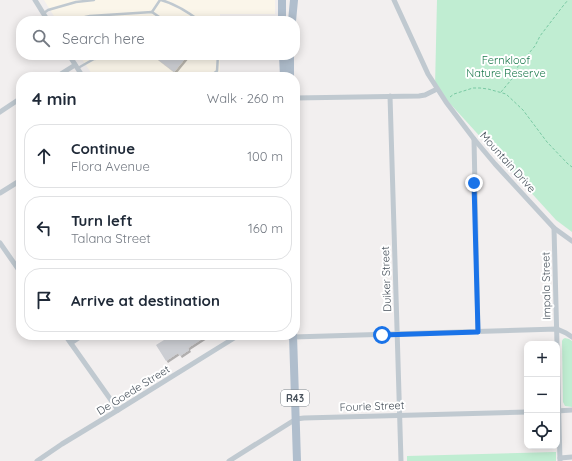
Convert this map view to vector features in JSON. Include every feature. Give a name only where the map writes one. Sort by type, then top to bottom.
[{"type":"main road","points":[[282,0],[282,16]]},
{"type":"main road","points":[[292,16],[294,0]]},
{"type":"main road","points":[[283,60],[284,72]]},
{"type":"main road","points":[[290,60],[290,72]]},
{"type":"main road","name":"R43","points":[[293,340],[297,461]]},
{"type":"street","points":[[35,0],[45,16]]},
{"type":"street","name":"Mountain Drive","points":[[394,0],[426,69],[446,102],[495,164],[554,228],[572,241]]},
{"type":"street","points":[[72,60],[80,72]]},
{"type":"street","points":[[66,72],[76,67]]},
{"type":"street","points":[[300,98],[425,95],[437,89]]},
{"type":"street","name":"Duiker Street","points":[[390,96],[401,461]]},
{"type":"street","points":[[0,112],[16,101]]},
{"type":"street","points":[[474,139],[478,332]]},
{"type":"street","points":[[0,193],[16,183]]},
{"type":"street","name":"Impala Street","points":[[554,228],[557,341]]},
{"type":"street","points":[[0,243],[16,266]]},
{"type":"street","points":[[300,336],[557,329],[572,337]]},
{"type":"street","points":[[69,340],[118,410]]},
{"type":"street","points":[[71,343],[76,340]]},
{"type":"street","name":"De Goede Street","points":[[39,460],[62,444],[231,340]]},
{"type":"street","points":[[560,411],[572,410]]},
{"type":"street","name":"Fourie Street","points":[[229,461],[296,419],[524,412]]},
{"type":"street","name":"Impala Street","points":[[558,413],[560,459]]},
{"type":"street","points":[[560,459],[572,457]]},
{"type":"lane","points":[[43,13],[76,1],[94,0]]},
{"type":"lane","points":[[152,12],[161,0],[170,2],[193,16]]},
{"type":"lane","points":[[90,16],[152,12],[158,16]]},
{"type":"lane","points":[[76,67],[93,60]]},
{"type":"lane","points":[[216,72],[218,60]]},
{"type":"path","points":[[501,92],[516,74],[518,66],[536,46],[540,36],[568,0]]},
{"type":"path","points":[[446,102],[454,94],[473,88],[488,89],[506,94],[523,110],[547,142],[572,167]]},
{"type":"shaded area","points":[[44,0],[275,0],[275,14],[220,14],[220,16],[54,16]]},
{"type":"shaded area","points":[[82,60],[220,60],[220,72],[91,72]]},
{"type":"green space","name":"Fernkloof Nature Reserve","points":[[437,0],[572,0],[572,232],[556,220],[435,87]]},
{"type":"green space","points":[[565,338],[572,341],[572,407],[565,406],[563,402],[562,341]]},
{"type":"green space","points":[[556,452],[556,461],[407,461],[407,456]]},
{"type":"building","points":[[158,60],[184,60],[174,72]]},
{"type":"building","points":[[164,340],[200,340],[188,348],[189,350],[180,356],[178,353],[166,361],[156,345]]},
{"type":"route","points":[[382,335],[478,332],[474,183]]}]
